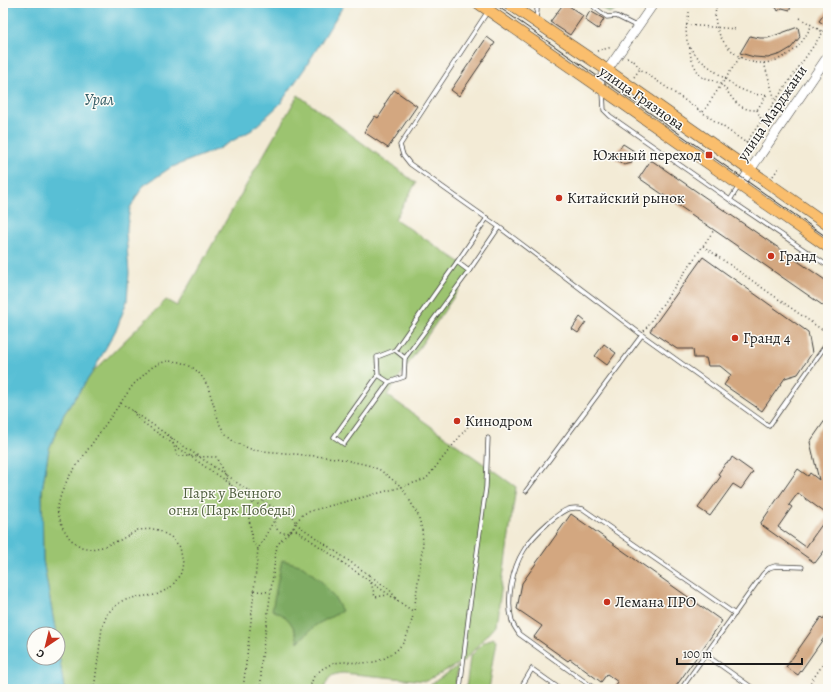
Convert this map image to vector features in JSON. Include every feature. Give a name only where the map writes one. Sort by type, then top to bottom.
[{"type":"main road","name":"улица Грязнова","points":[[478,3],[828,247]]},
{"type":"main road","name":"улица Грязнова","points":[[508,3],[607,70],[828,225]]},
{"type":"street","points":[[600,87],[607,70],[654,3]]},
{"type":"street","name":"улица Марджани","points":[[740,185],[828,56]]},
{"type":"lane","points":[[535,22],[537,3]]},
{"type":"lane","points":[[594,7],[607,17],[616,16],[637,27]]},
{"type":"lane","points":[[488,10],[400,145],[403,155],[410,164],[487,218],[642,334],[769,426],[828,342]]},
{"type":"lane","points":[[600,87],[604,110],[730,200],[828,266]]},
{"type":"lane","points":[[730,200],[740,185]]},
{"type":"lane","points":[[487,218],[395,350],[377,357],[378,375],[334,437],[344,444],[388,382],[404,377],[405,358],[469,271],[499,227]]},
{"type":"lane","points":[[457,262],[469,271]]},
{"type":"lane","points":[[526,491],[642,334]]},
{"type":"lane","points":[[395,350],[405,358]]},
{"type":"lane","points":[[378,375],[388,382]]},
{"type":"lane","points":[[460,689],[486,487],[488,438]]},
{"type":"lane","points":[[595,689],[519,634],[512,622],[510,605],[511,584],[516,566],[524,550],[545,526],[569,508],[576,507],[584,509],[735,614]]},
{"type":"lane","points":[[681,689],[763,574],[769,568],[775,566],[802,567]]},
{"type":"lane","points":[[706,655],[754,689]]},
{"type":"lane","points":[[520,689],[532,669],[560,689]]},
{"type":"path","points":[[717,3],[715,18],[716,28],[723,42],[740,58],[752,62],[764,63],[782,58],[793,52],[802,42],[812,26]]},
{"type":"path","points":[[689,12],[686,25],[687,41],[690,48],[700,60],[736,87],[753,94],[773,94]]},
{"type":"path","points":[[800,18],[823,32]]},
{"type":"path","points":[[686,25],[737,29]]},
{"type":"path","points":[[746,142],[828,25]]},
{"type":"path","points":[[690,48],[691,57],[696,70],[701,77],[713,80],[721,85],[734,100],[744,108],[751,111],[757,110],[768,94]]},
{"type":"path","points":[[625,55],[635,62],[640,69],[757,150]]},
{"type":"path","points":[[702,113],[740,58]]},
{"type":"path","points":[[764,63],[775,100]]},
{"type":"path","points":[[632,80],[640,69]]},
{"type":"path","points":[[757,110],[761,120]]},
{"type":"path","points":[[771,179],[780,166]]},
{"type":"path","points":[[642,334],[714,230]]},
{"type":"path","points":[[703,246],[828,334]]},
{"type":"path","points":[[94,689],[102,628],[107,614],[114,606],[122,601],[156,594],[170,588],[181,573],[183,563],[180,547],[171,537],[156,529],[138,530],[120,540],[102,547],[91,549],[81,547],[70,539],[63,528],[57,510],[61,494],[68,478],[133,385],[151,368],[168,361],[180,362],[192,367],[203,378],[208,387],[220,424],[226,435],[234,442],[253,450],[336,458],[368,465],[380,470],[402,487],[418,515],[422,529],[423,543],[414,612],[409,632],[404,642],[396,651],[375,662],[333,663],[322,668],[314,676],[309,689]]},
{"type":"path","points":[[121,403],[281,513],[289,514],[293,517],[295,523],[389,589],[398,600]]},
{"type":"path","points":[[133,411],[138,419],[276,517]]},
{"type":"path","points":[[261,689],[261,664],[277,545],[293,528],[295,523],[303,514],[426,479],[470,425]]},
{"type":"path","points":[[172,438],[177,456],[216,457],[229,483]]},
{"type":"path","points":[[256,496],[248,513],[253,542],[258,549]]},
{"type":"path","points":[[243,689],[258,549],[276,517],[281,513]]},
{"type":"path","points":[[276,517],[275,526],[279,531],[288,532],[293,528]]},
{"type":"path","points":[[293,528],[414,612]]},
{"type":"path","points":[[369,575],[375,597],[389,595]]},
{"type":"path","points":[[254,591],[270,592]]},
{"type":"path","points":[[806,689],[828,657]]},
{"type":"green space","points":[[594,3],[622,3],[622,8],[609,13]]},
{"type":"green space","name":"Парк у Вечного огня (Парк Победы)","points":[[298,95],[416,183],[395,219],[472,270],[387,395],[516,487],[496,625],[464,661],[426,681],[343,673],[335,674],[330,677],[324,689],[64,689],[61,666],[66,666],[66,626],[55,626],[43,560],[42,490],[49,449],[64,414],[92,373],[166,300],[177,306]]},
{"type":"green space","points":[[282,560],[303,566],[322,582],[336,600],[342,611],[316,625],[298,642],[295,631],[287,618],[272,610]]},
{"type":"green space","points":[[493,637],[497,640],[489,689],[466,689],[470,657],[483,643]]},
{"type":"green space","points":[[458,666],[455,689],[430,689],[431,684]]},
{"type":"water","name":"Урал","points":[[3,3],[345,3],[305,68],[280,104],[252,130],[218,149],[170,168],[143,186],[130,208],[126,233],[129,273],[127,301],[117,328],[92,373],[64,414],[49,449],[42,490],[43,560],[55,626],[26,626],[26,666],[61,666],[64,689],[3,689]]},
{"type":"building","points":[[564,3],[583,16],[570,35],[550,22]]},
{"type":"building","points":[[771,3],[791,3],[790,10],[782,8],[778,11],[776,7],[771,6]]},
{"type":"building","points":[[828,9],[828,20],[825,25],[819,21]]},
{"type":"building","points":[[590,11],[604,19],[598,29],[585,20]]},
{"type":"building","points":[[798,27],[800,37],[791,48],[781,54],[768,58],[754,57],[740,53],[750,36],[768,38]]},
{"type":"building","points":[[487,37],[495,43],[459,96],[451,90]]},
{"type":"building","points":[[394,90],[417,106],[388,148],[364,132],[375,116],[378,118],[386,106],[384,105]]},
{"type":"building","points":[[623,144],[634,151],[631,156],[632,163],[624,165],[613,157]]},
{"type":"building","name":"Гранд","points":[[651,160],[828,282],[828,309],[639,178]]},
{"type":"building","name":"Гранд 4","points":[[703,257],[808,332],[812,353],[798,374],[785,378],[762,411],[724,385],[731,375],[720,366],[708,366],[706,358],[694,358],[693,349],[677,349],[650,331]]},
{"type":"building","points":[[580,317],[586,322],[578,333],[572,329]]},
{"type":"building","points":[[604,344],[616,353],[607,365],[595,356]]},
{"type":"building","points":[[828,416],[828,515],[798,493],[789,505],[792,507],[778,527],[806,547],[828,516],[828,546],[815,563],[760,524],[798,469],[808,476],[810,473],[819,480],[810,442]]},
{"type":"building","points":[[732,457],[753,472],[741,489],[733,484],[710,516],[698,508],[721,476],[718,474]]},
{"type":"building","name":"Лемана ПРО","points":[[571,514],[722,621],[674,689],[613,689],[618,682],[607,674],[601,682],[570,659],[568,661],[534,637],[542,626],[517,609],[522,583]]},
{"type":"building","points":[[828,612],[828,632],[798,675],[786,667],[821,617],[823,619]]},
{"type":"tram line","points":[[493,3],[828,238]]},
{"type":"place","name":"Южный переход","points":[[709,155]]},
{"type":"place","name":"Китайский рынок","points":[[559,198]]},
{"type":"place","name":"Гранд","points":[[771,256]]},
{"type":"place","name":"Гранд 4","points":[[735,338]]},
{"type":"place","name":"Кинодром","points":[[457,421]]},
{"type":"place","name":"Лемана ПРО","points":[[607,602]]}]
